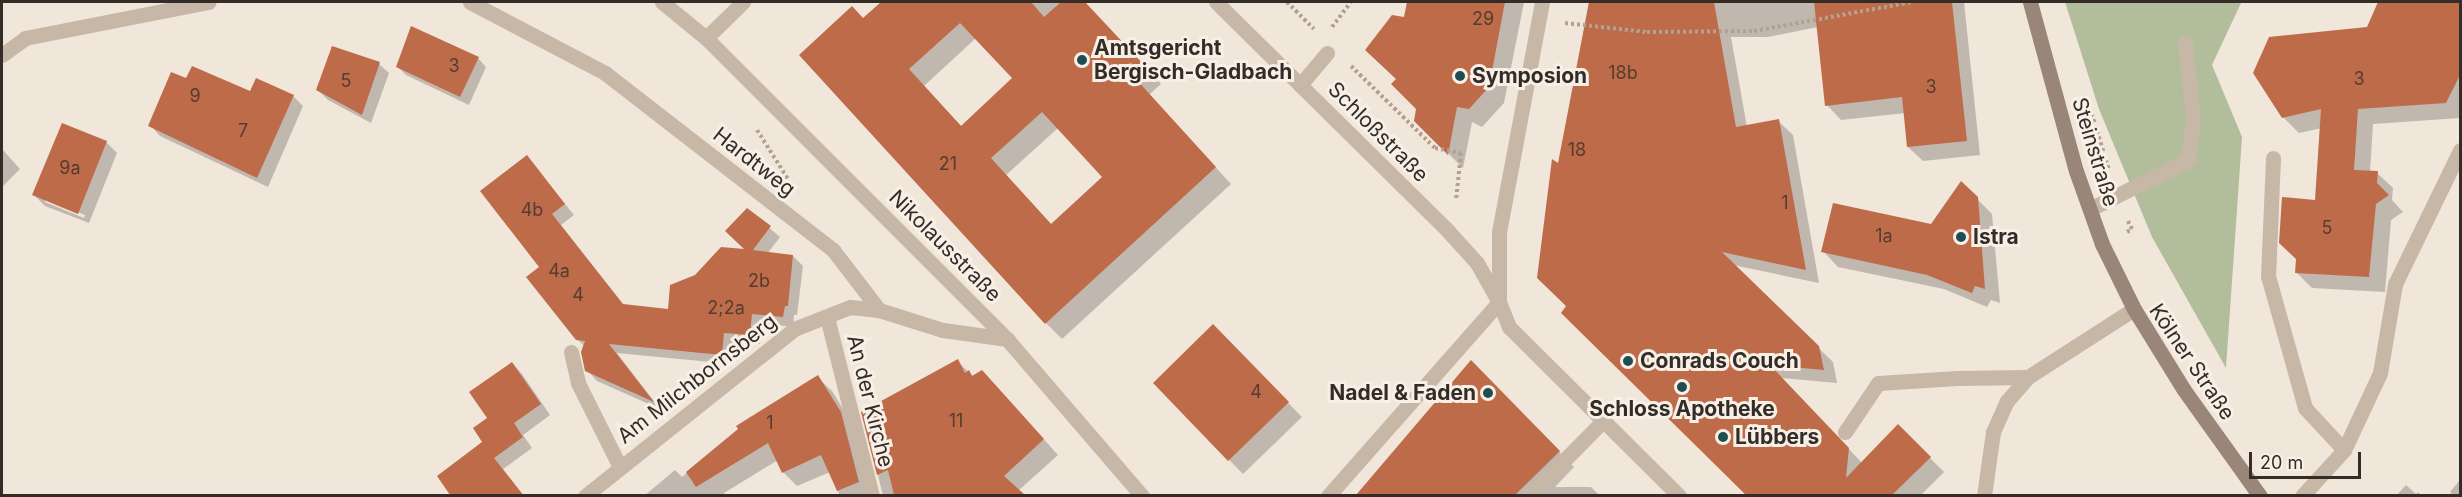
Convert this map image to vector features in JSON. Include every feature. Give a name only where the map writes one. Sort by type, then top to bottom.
[{"type":"main road","name":"Steinstraße","points":[[2030,2],[2076,171],[2102,244],[2134,309]]},
{"type":"main road","name":"Kölner Straße","points":[[2134,309],[2195,406],[2260,495]]},
{"type":"street","points":[[2,55],[26,38],[209,2]]},
{"type":"street","name":"Hardtweg","points":[[470,2],[604,74],[833,250],[879,310]]},
{"type":"street","name":"Nikolausstraße","points":[[662,2],[706,38],[1008,339],[1142,495]]},
{"type":"street","points":[[706,38],[743,2]]},
{"type":"street","name":"Schloßstraße","points":[[1216,2],[1448,231],[1477,263],[1499,302],[1509,327],[1679,495]]},
{"type":"street","name":"Schloßstraße","points":[[1499,302],[1499,232],[1542,2]]},
{"type":"street","points":[[2090,209],[2188,160],[2193,119],[2185,42]]},
{"type":"street","points":[[1300,86],[1327,53]]},
{"type":"street","points":[[2302,495],[2344,450],[2380,373],[2395,284],[2460,150]]},
{"type":"street","points":[[2273,158],[2268,276],[2305,408],[2344,450]]},
{"type":"street","points":[[1328,495],[1499,302]]},
{"type":"street","name":"Am Milchbornsberg","points":[[585,495],[794,328],[850,307],[879,310]]},
{"type":"street","name":"Kölner Straße","points":[[1984,495],[1993,432],[2007,401],[2028,377],[2134,309]]},
{"type":"street","points":[[879,310],[943,330],[1008,339]]},
{"type":"street","name":"An der Kirche","points":[[827,316],[872,495]]},
{"type":"street","points":[[571,352],[578,383],[620,467]]},
{"type":"street","points":[[1845,432],[1878,383],[2028,377]]},
{"type":"street","points":[[1529,495],[1604,420]]},
{"type":"path","points":[[1287,2],[1316,32]]},
{"type":"path","points":[[1330,30],[1351,2]]},
{"type":"path","points":[[1540,21],[1647,32],[1754,31],[1912,2]]},
{"type":"path","points":[[1347,63],[1435,148],[1461,153],[1456,201]]},
{"type":"path","points":[[753,124],[790,182]]},
{"type":"green space","points":[[2065,2],[2241,3],[2212,65],[2242,137],[2226,368],[2152,237],[2099,109]]},
{"type":"building","points":[[881,2],[1031,2],[1044,17],[1061,2],[1085,2],[1146,67],[1135,78],[1216,167],[1045,324],[799,55],[852,6],[863,18]],"holes":[[[960,23],[1012,78],[961,126],[909,69]],[[1042,112],[1102,177],[1051,224],[991,158]]]},
{"type":"building","points":[[1407,2],[1505,2],[1489,87],[1469,109],[1457,107],[1448,155],[1414,121],[1416,109],[1391,84],[1396,79],[1365,50],[1392,15],[1404,17]]},
{"type":"building","points":[[1589,2],[1714,2],[1736,127],[1779,119],[1806,270],[1722,252],[1819,346],[1824,370],[1770,365],[1849,448],[1846,478],[1898,424],[1931,457],[1892,495],[1746,495],[1561,313],[1566,306],[1537,278],[1552,159],[1558,163]]},
{"type":"building","points":[[1814,2],[1952,2],[1967,141],[1907,147],[1902,97],[1825,106]]},
{"type":"building","points":[[2378,2],[2460,2],[2460,75],[2446,103],[2358,109],[2354,170],[2378,171],[2377,183],[2389,195],[2376,204],[2369,277],[2295,273],[2296,259],[2279,243],[2282,197],[2315,200],[2321,109],[2282,118],[2253,73],[2269,37],[2367,27]]},
{"type":"building","points":[[411,26],[479,57],[460,97],[396,67]]},
{"type":"building","points":[[332,46],[380,62],[362,115],[316,90]]},
{"type":"building","points":[[192,66],[250,91],[256,78],[294,95],[257,178],[148,126],[171,72],[186,78]]},
{"type":"building","points":[[62,123],[107,141],[78,214],[32,195]]},
{"type":"building","points":[[527,155],[565,204],[552,214],[623,304],[668,309],[670,285],[695,275],[721,247],[744,249],[725,231],[747,208],[771,226],[753,250],[793,255],[788,306],[785,306],[783,317],[752,314],[750,335],[724,333],[722,355],[609,344],[654,402],[585,371],[581,352],[585,341],[576,340],[526,277],[539,267],[480,191]]},
{"type":"building","points":[[1961,181],[1978,197],[1985,289],[1975,286],[1972,293],[1927,275],[1821,252],[1833,203],[1931,224]]},
{"type":"building","points":[[1213,324],[1289,402],[1228,461],[1153,383]]},
{"type":"building","points":[[958,359],[965,373],[969,370],[972,376],[982,370],[1044,439],[1004,476],[1025,495],[894,495],[888,470],[877,475],[861,412]]},
{"type":"building","points":[[1471,360],[1560,451],[1515,495],[1356,495]]},
{"type":"building","points":[[512,362],[541,404],[514,423],[523,437],[494,458],[523,495],[450,495],[437,476],[482,442],[473,428],[487,418],[469,392]]},
{"type":"building","points":[[818,375],[841,412],[859,482],[837,491],[821,455],[782,473],[768,443],[696,487],[686,472],[738,429],[736,426]]},
{"type":"place","name":"Amtsgericht Bergisch-Gladbach","points":[[1082,60]]},
{"type":"place","name":"Symposion","points":[[1460,76]]},
{"type":"place","name":"Istra","points":[[1961,237]]},
{"type":"place","name":"Conrads Couch","points":[[1628,361]]},
{"type":"place","name":"Schloss Apotheke","points":[[1682,387]]},
{"type":"place","name":"Nadel & Faden","points":[[1488,393]]},
{"type":"place","name":"Lübbers","points":[[1723,437]]}]
